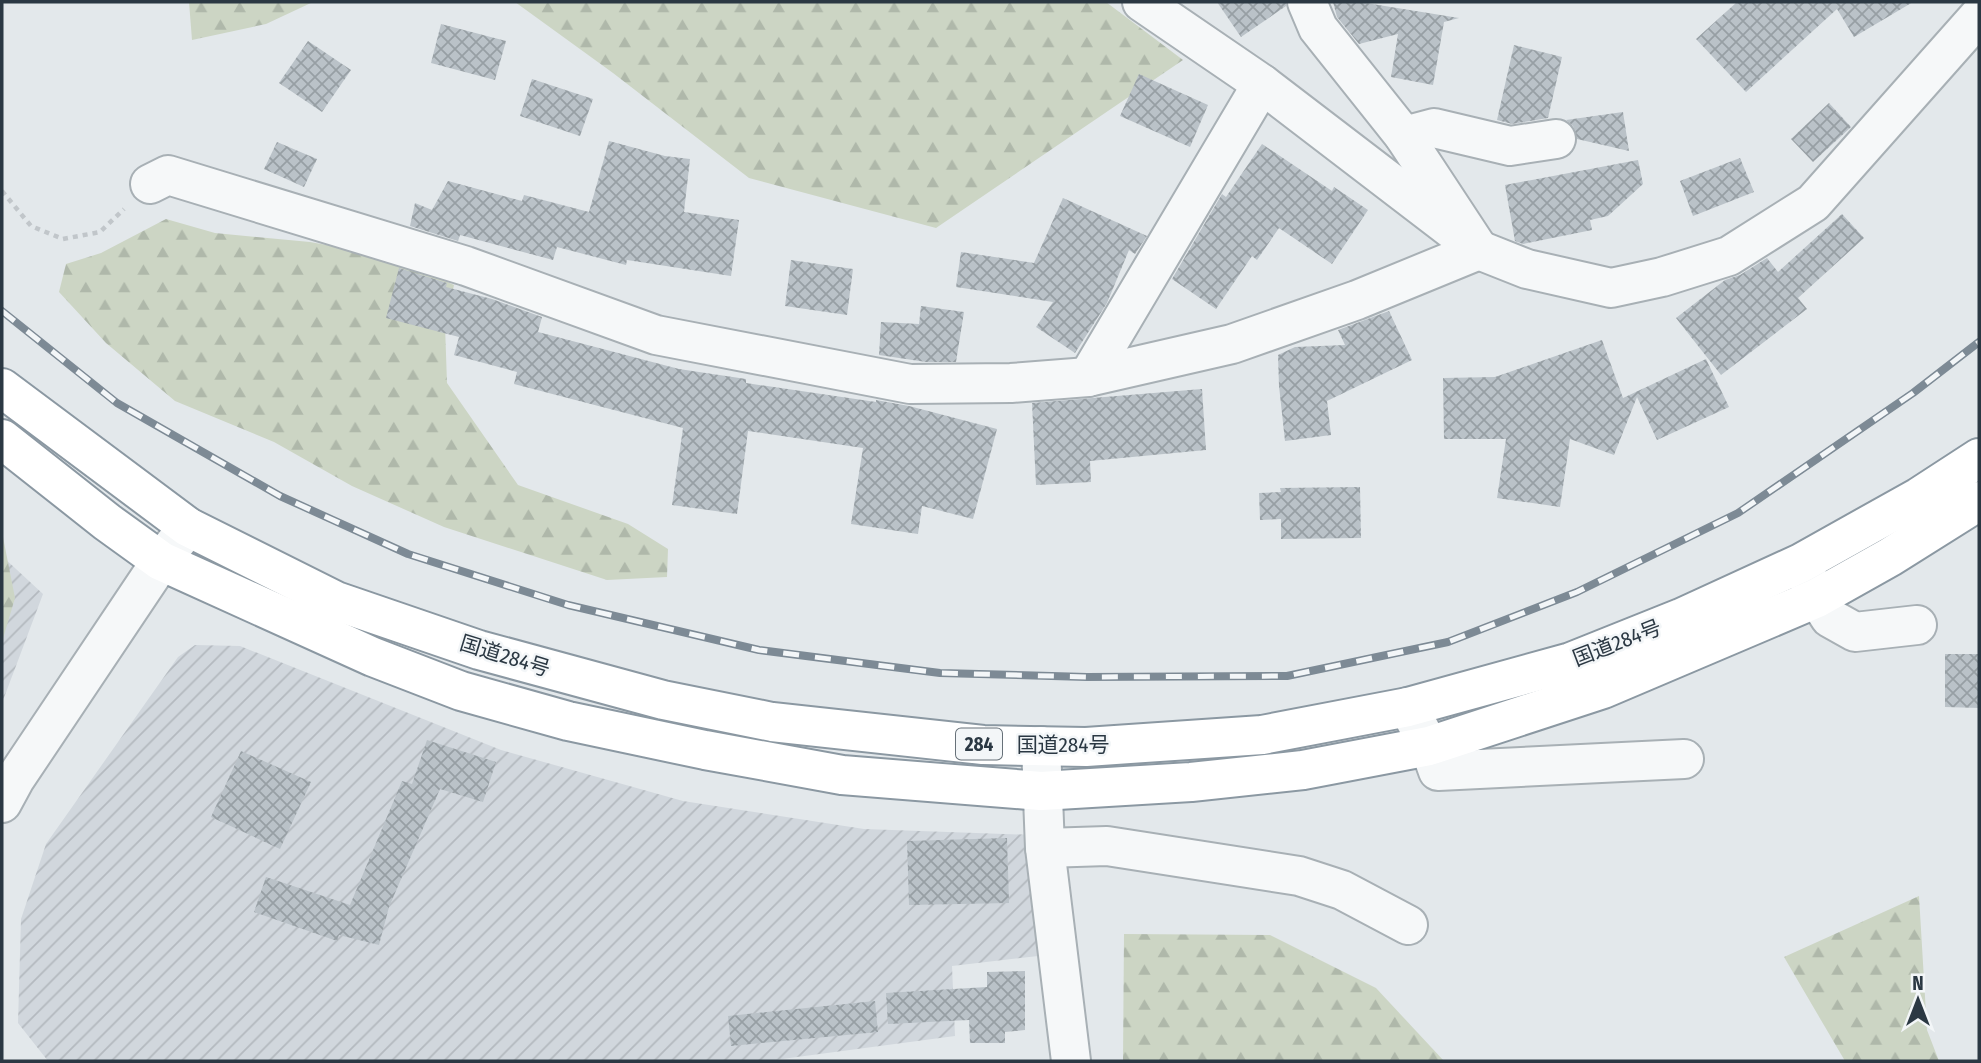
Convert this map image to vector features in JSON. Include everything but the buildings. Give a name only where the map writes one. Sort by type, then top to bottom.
[{"type":"highway","name":"国道284号","points":[[2,387],[188,527],[336,601],[479,650],[624,690],[772,722],[983,745],[1086,747],[1262,735],[1408,707],[1571,662],[1681,618],[1801,563],[1919,497],[1979,457]]},
{"type":"highway","name":"国道284号","points":[[2,439],[161,561],[247,602],[461,691],[568,721],[705,751],[842,775],[1041,791],[1191,782],[1303,770],[1429,746],[1603,689],[1816,598],[1890,557],[1979,501]]},
{"type":"street","points":[[1142,2],[1262,85],[1479,250],[1527,269],[1611,288],[1662,277],[1729,256],[1813,203],[1979,16]]},
{"type":"street","points":[[1307,2],[1318,28],[1404,136],[1479,250]]},
{"type":"street","points":[[1088,377],[1262,85]]},
{"type":"street","points":[[1404,136],[1434,128],[1510,146],[1556,139]]},
{"type":"street","points":[[150,184],[168,175],[466,266],[656,335],[909,384],[1011,383],[1088,377],[1232,344],[1357,300],[1479,250]]},
{"type":"street","points":[[2,803],[15,779],[161,561],[188,527]]},
{"type":"street","points":[[1801,563],[1816,598],[1830,618],[1855,632],[1917,625]]},
{"type":"street","points":[[1408,707],[1429,746],[1438,771],[1684,759]]},
{"type":"street","points":[[1041,746],[1045,848],[1071,1061]]},
{"type":"street","points":[[1045,848],[1107,846],[1299,876],[1342,890],[1408,925]]},
{"type":"path","points":[[2,191],[31,226],[63,239],[100,232],[150,184]]},
{"type":"shaded area","points":[[2,556],[43,594],[2,703]]},
{"type":"shaded area","points":[[195,645],[240,646],[501,750],[683,801],[864,829],[1035,835],[1047,955],[952,966],[955,1036],[767,1061],[48,1061],[18,1023],[21,919],[46,844],[178,657]]},
{"type":"green space","points":[[189,2],[313,2],[266,24],[192,40]]},
{"type":"green space","points":[[515,2],[1106,2],[1183,60],[936,228],[749,178],[613,73]]},
{"type":"green space","points":[[166,219],[215,233],[310,242],[393,257],[454,285],[445,325],[447,383],[518,485],[628,524],[668,549],[667,577],[607,580],[444,527],[352,486],[274,442],[175,401],[106,343],[59,292],[66,264],[101,253]]},
{"type":"green space","points":[[2,532],[15,598],[2,642]]},
{"type":"green space","points":[[1919,896],[1927,1030],[1939,1061],[1845,1061],[1784,957]]},
{"type":"green space","points":[[1124,934],[1270,935],[1376,988],[1444,1061],[1123,1061]]},
{"type":"railway","points":[[2,311],[117,403],[280,496],[408,554],[568,605],[759,650],[940,673],[1087,677],[1287,676],[1448,642],[1577,592],[1738,513],[1913,393],[1979,342]]}]
